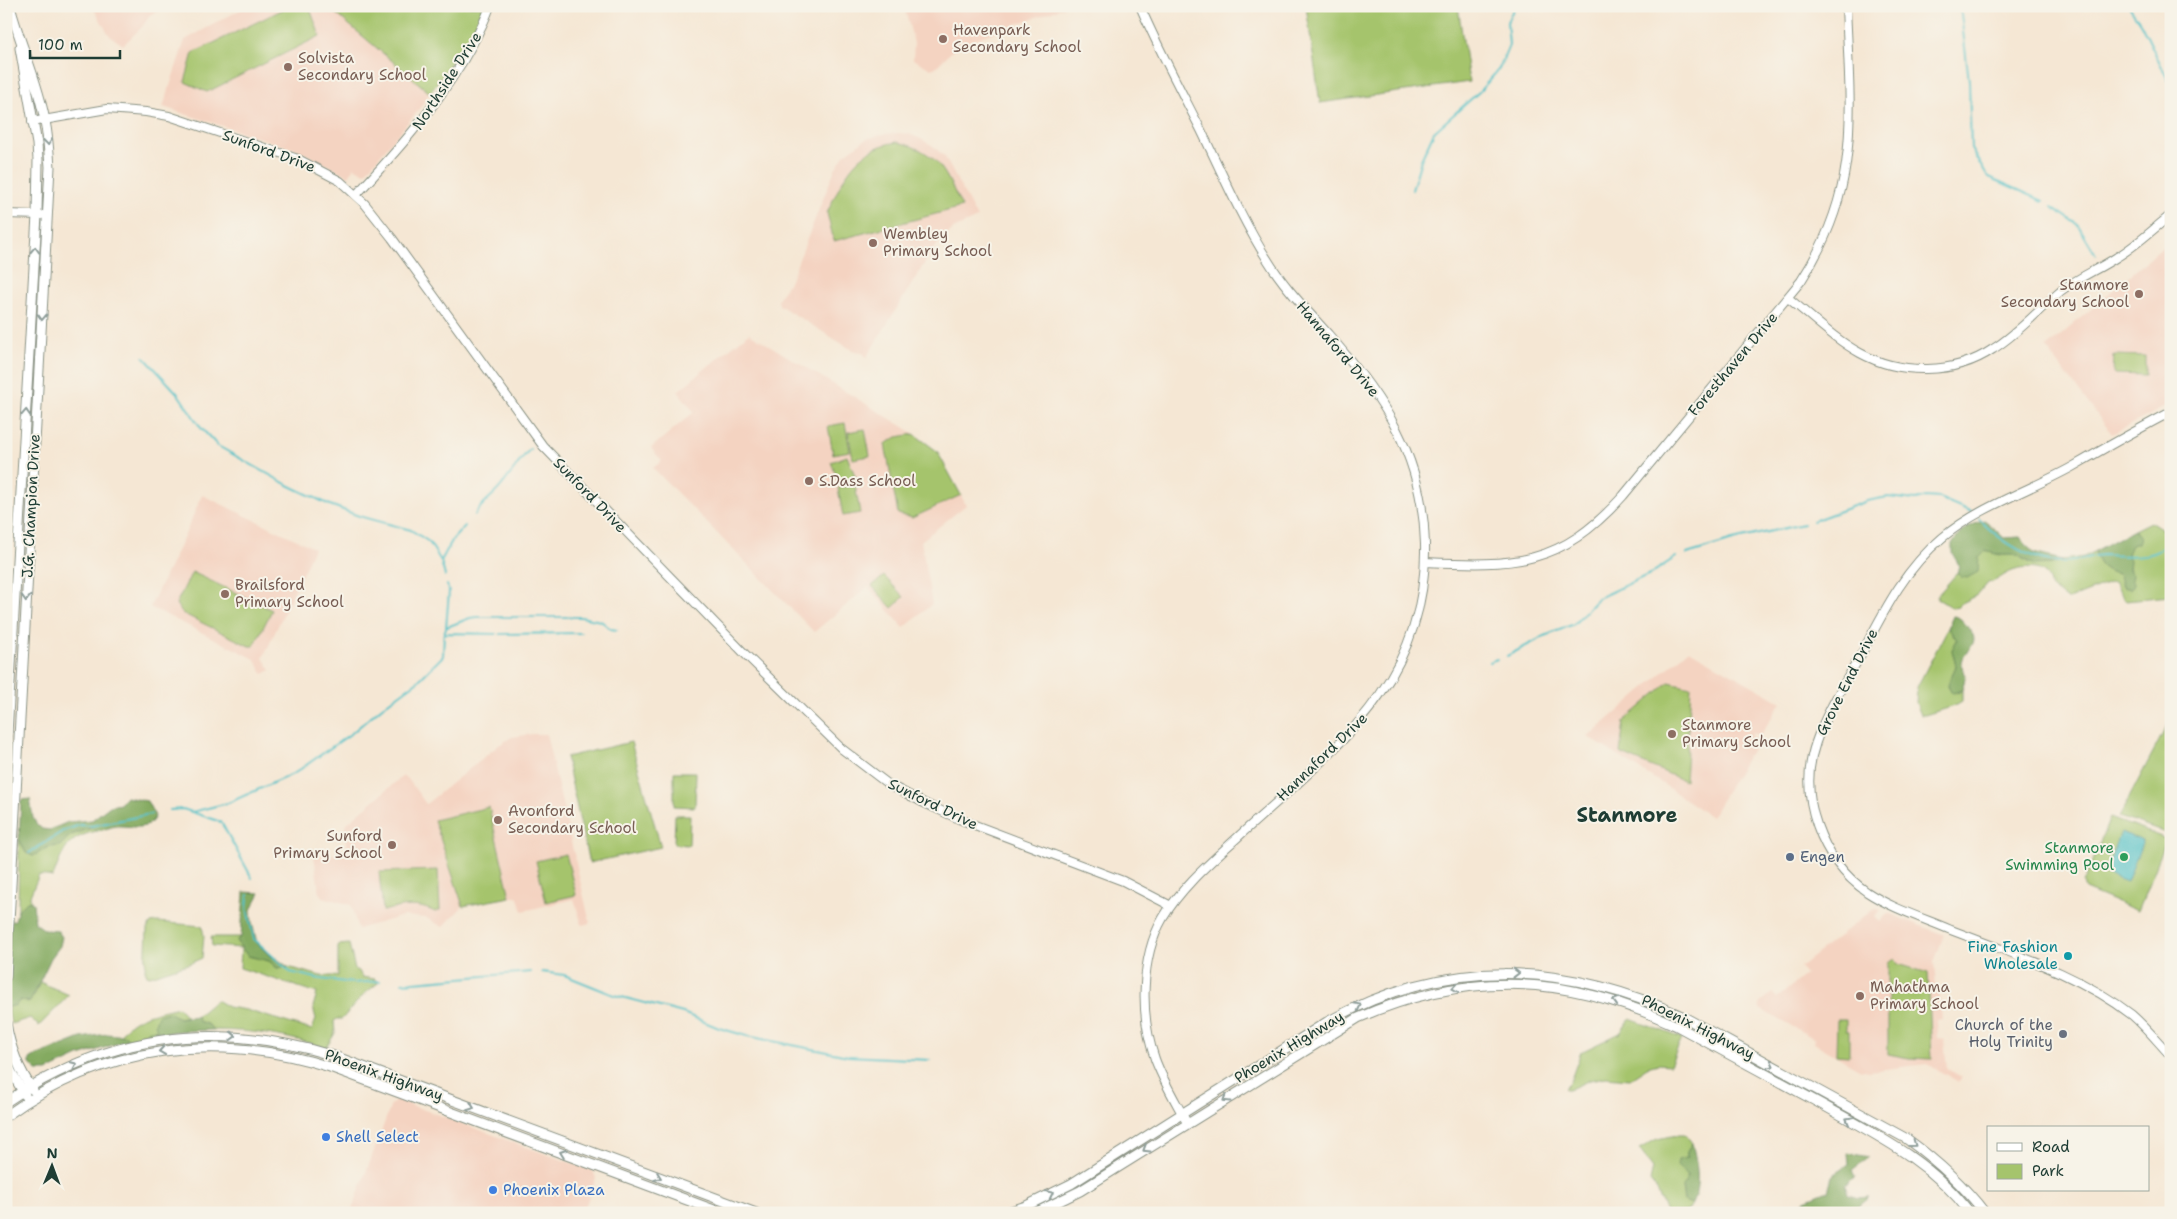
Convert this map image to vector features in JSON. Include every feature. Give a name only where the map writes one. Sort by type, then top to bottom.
[{"type":"main road","name":"J.G. Champion Drive","points":[[6,977],[50,167],[45,120],[10,6]]},
{"type":"main road","name":"J.G. Champion Drive","points":[[6,751],[37,215],[38,160],[19,38]]},
{"type":"main road","name":"Phoenix Highway","points":[[1005,1213],[1026,1206],[1071,1184],[1327,1022],[1366,1002],[1405,988],[1467,975],[1492,973],[1546,975],[1613,988],[1652,1002],[1907,1139],[1933,1158],[1959,1181],[1985,1213]]},
{"type":"main road","name":"Phoenix Highway","points":[[1035,1213],[1080,1191],[1341,1027],[1374,1011],[1411,998],[1453,988],[1494,984],[1538,985],[1590,994],[1639,1009],[1677,1026],[1898,1147],[1934,1174],[1957,1196],[1970,1213]]},
{"type":"main road","points":[[6,1023],[10,1043],[26,1089]]},
{"type":"main road","name":"Phoenix Highway","points":[[6,1102],[52,1074],[94,1057],[152,1041],[219,1036],[279,1041],[327,1054],[393,1077],[756,1213]]},
{"type":"main road","name":"Phoenix Highway","points":[[6,1116],[79,1074],[154,1052],[226,1047],[291,1055],[360,1077],[722,1213]]},
{"type":"main road","points":[[6,1063],[34,1099]]},
{"type":"main road","points":[[20,1068],[36,1079],[52,1074]]},
{"type":"street","name":"Northside Drive","points":[[356,196],[407,140],[429,112],[470,49],[490,6]]},
{"type":"street","name":"Hannaford Drive","points":[[1140,6],[1224,178],[1265,256],[1301,306],[1368,381],[1394,422],[1408,453],[1419,491],[1424,524],[1425,562],[1419,608],[1406,649],[1379,699],[1344,740],[1203,869],[1171,906],[1162,920],[1151,950],[1146,976],[1145,1011],[1156,1061],[1187,1123]]},
{"type":"street","name":"Foresthaven Drive","points":[[1425,562],[1483,564],[1518,562],[1548,553],[1582,534],[1603,518],[1624,496],[1788,298],[1813,262],[1824,242],[1844,184],[1849,146],[1850,118],[1846,6]]},
{"type":"street","name":"Sunford Drive","points":[[32,122],[107,109],[130,109],[169,116],[298,159],[340,181],[356,196],[395,242],[543,446],[744,654],[842,749],[888,784],[924,803],[958,819],[1122,881],[1171,906]]},
{"type":"street","points":[[6,214],[48,216]]},
{"type":"street","points":[[1788,298],[1848,346],[1872,359],[1909,368],[1936,369],[1955,366],[1983,355],[1997,347],[2064,289],[2130,248],[2171,215]]},
{"type":"street","name":"Grove End Drive","points":[[2171,412],[2071,467],[1968,519],[1940,540],[1917,562],[1891,599],[1823,724],[1812,756],[1810,777],[1813,810],[1822,837],[1837,864],[1855,882],[1889,904],[2039,964],[2088,987],[2134,1017],[2171,1056]]},
{"type":"shaded area","points":[[92,6],[176,6],[151,14],[142,27],[123,45],[110,36]]},
{"type":"shaded area","name":"Solvista Secondary School","points":[[247,6],[327,6],[430,93],[417,112],[365,173],[354,167],[349,176],[298,150],[163,107],[185,40]]},
{"type":"shaded area","name":"Havenpark Secondary School","points":[[904,6],[1067,6],[964,43],[952,51],[936,67],[931,69],[913,59],[914,43]]},
{"type":"shaded area","name":"Wembley Primary School","points":[[884,134],[909,134],[921,139],[933,146],[945,157],[977,218],[953,229],[934,248],[866,358],[864,354],[857,353],[779,305],[778,299],[792,277],[835,169],[844,155],[866,139]]},
{"type":"shaded area","name":"Stanmore Secondary School","points":[[2171,240],[2171,404],[2112,434],[2046,348]]},
{"type":"shaded area","name":"S.Dass School","points":[[749,333],[912,432],[937,451],[966,505],[921,541],[932,604],[904,628],[868,587],[814,632],[653,468],[662,461],[651,448],[694,412],[678,391]]},
{"type":"shaded area","name":"Brailsford Primary School","points":[[202,495],[314,548],[263,658],[271,670],[263,674],[255,659],[150,607]]},
{"type":"shaded area","name":"Stanmore Primary School","points":[[1689,650],[1781,702],[1760,736],[1752,733],[1752,738],[1758,739],[1711,817],[1588,737]]},
{"type":"shaded area","name":"Avonford Secondary School","points":[[546,734],[590,923],[582,925],[574,899],[523,911],[517,896],[463,906],[443,927],[426,918],[403,916],[358,929],[351,905],[323,897],[319,891],[314,855],[348,854],[345,825],[403,776],[408,779],[426,804],[499,745],[512,737]]},
{"type":"shaded area","name":"Mahathma Primary School","points":[[1875,908],[1881,910],[1875,917],[1880,922],[1888,913],[1944,935],[1934,962],[1936,988],[1939,989],[1942,1019],[1936,1020],[1937,1038],[1944,1039],[1947,1069],[1962,1077],[1959,1082],[1927,1064],[1868,1071],[1859,1069],[1814,1043],[1815,1039],[1760,1009],[1759,1004],[1772,993],[1777,998],[1806,974],[1800,967]]},
{"type":"shaded area","points":[[397,1100],[593,1171],[596,1178],[583,1213],[351,1213],[391,1105]]},
{"type":"green space","points":[[290,6],[309,6],[320,36],[207,92],[185,82],[193,53]]},
{"type":"green space","points":[[327,6],[484,6],[472,33],[430,93]]},
{"type":"green space","points":[[1306,6],[1458,6],[1469,82],[1320,103]]},
{"type":"green space","points":[[897,142],[923,151],[932,157],[945,173],[962,207],[834,241],[827,213],[845,177],[860,158],[870,151]]},
{"type":"green space","points":[[2114,355],[2145,356],[2145,375],[2113,374]]},
{"type":"green space","points":[[845,423],[850,451],[833,454],[828,426]]},
{"type":"green space","points":[[865,429],[870,456],[853,459],[848,432]]},
{"type":"green space","points":[[914,434],[937,451],[961,495],[912,518],[898,514],[885,444],[897,437]]},
{"type":"green space","points":[[847,456],[856,478],[840,485],[831,462]]},
{"type":"green space","points":[[855,485],[860,513],[843,516],[838,488]]},
{"type":"green space","points":[[1986,521],[2004,538],[2020,537],[2033,553],[2062,560],[2052,564],[2034,565],[2017,555],[2000,555],[1985,551],[1979,557],[1978,572],[1967,578],[1961,577],[1957,573],[1959,565],[1952,553],[1952,544],[1966,528]]},
{"type":"green space","points":[[2150,522],[2164,531],[2171,539],[2171,596],[2125,600],[2115,583],[2112,582],[2067,600],[2051,588],[2047,575],[2032,568],[2026,568],[2010,572],[1988,583],[1978,595],[1960,604],[1959,607],[1952,608],[1938,599],[1937,596],[1957,573],[1958,575],[1985,551],[2000,555],[2017,555],[2029,563],[2052,564],[2062,560],[2084,557],[2095,551],[2099,563],[2105,569],[2118,574],[2123,587],[2131,579],[2127,550],[2136,531],[2134,530]]},
{"type":"green space","points":[[2134,530],[2140,537],[2138,543],[2131,545],[2127,554],[2130,560],[2129,570],[2132,574],[2131,579],[2134,584],[2131,589],[2123,587],[2118,574],[2102,567],[2095,551]]},
{"type":"green space","points":[[192,572],[272,610],[254,646],[249,646],[182,613],[176,604]]},
{"type":"green space","points":[[884,576],[904,597],[892,608],[872,586]]},
{"type":"green space","points":[[1953,616],[1963,622],[1973,635],[1974,640],[1962,662],[1966,675],[1962,690],[1954,693],[1951,692],[1948,685],[1956,666],[1952,650],[1957,640],[1948,628]]},
{"type":"green space","points":[[1948,628],[1957,640],[1952,650],[1956,666],[1948,685],[1958,693],[1962,690],[1962,702],[1921,715],[1916,703],[1917,687]]},
{"type":"green space","points":[[1669,682],[1691,687],[1685,781],[1620,753],[1624,721]]},
{"type":"green space","points":[[2171,718],[2171,835],[2119,817]]},
{"type":"green space","points":[[631,742],[661,847],[589,863],[566,757]]},
{"type":"green space","points":[[674,772],[696,772],[695,807],[674,806]]},
{"type":"green space","points":[[126,797],[147,801],[155,816],[148,825],[138,827],[116,826],[97,831],[91,828],[71,835],[60,846],[49,847],[33,856],[26,853],[19,839],[21,800],[30,799],[33,818],[36,823],[42,829],[50,830],[68,822],[92,820],[110,806],[120,804]]},
{"type":"green space","points":[[489,807],[510,897],[463,906],[434,820]]},
{"type":"green space","points":[[675,815],[690,815],[689,845],[674,844]]},
{"type":"green space","points":[[2110,818],[2167,839],[2138,911],[2085,889],[2083,883]]},
{"type":"green space","points":[[93,828],[97,831],[79,837],[68,846],[53,877],[39,875],[30,896],[31,902],[27,901],[18,910],[19,839],[26,853],[33,856],[49,847],[60,846],[71,835]]},
{"type":"green space","points":[[566,854],[576,895],[546,902],[536,861]]},
{"type":"green space","points":[[438,870],[440,910],[435,912],[422,907],[409,906],[383,911],[379,872]]},
{"type":"green space","points":[[244,892],[260,893],[251,910],[257,943],[271,957],[276,958],[288,967],[277,968],[269,961],[248,956],[237,942],[241,937]]},
{"type":"green space","points":[[27,901],[33,903],[35,923],[45,930],[58,931],[62,937],[60,946],[51,958],[30,1002],[20,1000],[16,1005],[6,1008],[6,923],[15,920],[18,910]]},
{"type":"green space","points":[[151,923],[202,926],[204,936],[202,958],[150,976],[147,975],[145,970],[147,929]]},
{"type":"green space","points":[[211,937],[241,937],[237,942],[248,956],[269,961],[277,968],[288,967],[321,976],[338,976],[338,945],[349,944],[355,969],[359,971],[362,977],[375,979],[378,983],[363,995],[342,1019],[334,1021],[335,1033],[326,1048],[270,1034],[213,1030],[209,1025],[198,1021],[197,1016],[216,1000],[228,1007],[246,1010],[312,1030],[316,1019],[313,1007],[317,993],[240,968],[241,948],[212,946]]},
{"type":"green space","points":[[1895,959],[1898,964],[1928,973],[1932,1059],[1909,1058],[1888,1054],[1888,963]]},
{"type":"green space","points":[[40,982],[69,995],[39,1026],[30,1018],[11,1024],[8,1007],[16,1005],[20,1000],[27,1002],[35,994]]},
{"type":"green space","points":[[178,1007],[187,1016],[179,1018],[165,1013],[162,1015],[157,1030],[147,1031],[145,1036],[128,1040],[126,1036],[120,1036],[131,1023],[138,1019]]},
{"type":"green space","points":[[169,1012],[179,1018],[197,1016],[198,1021],[209,1025],[213,1030],[180,1031],[146,1036],[149,1030],[157,1030],[155,1024],[158,1015]]},
{"type":"green space","points":[[1630,1019],[1682,1038],[1670,1065],[1658,1064],[1647,1067],[1629,1079],[1606,1077],[1590,1080],[1568,1090],[1564,1088],[1570,1082],[1581,1052],[1620,1033]]},
{"type":"green space","points":[[1837,1020],[1846,1020],[1846,1030],[1849,1031],[1849,1056],[1836,1055]]},
{"type":"green space","points":[[107,1034],[126,1036],[128,1040],[79,1056],[47,1071],[37,1071],[30,1064],[30,1059],[33,1057],[81,1038]]},
{"type":"green space","points":[[1686,1135],[1692,1143],[1687,1152],[1686,1183],[1682,1188],[1684,1201],[1692,1204],[1687,1212],[1666,1213],[1657,1190],[1650,1181],[1653,1168],[1639,1149],[1657,1139]]},
{"type":"green space","points":[[1692,1143],[1697,1166],[1697,1182],[1692,1204],[1684,1201],[1682,1187],[1686,1183],[1687,1175],[1677,1166],[1678,1160],[1687,1158],[1687,1152]]},
{"type":"green space","points":[[1848,1153],[1869,1157],[1852,1170],[1855,1177],[1845,1185],[1848,1195],[1859,1198],[1870,1197],[1851,1213],[1810,1213],[1803,1201],[1828,1191],[1832,1176],[1849,1165]]},
{"type":"water","name":"Stanmore Swimming Pool","points":[[2121,832],[2143,841],[2127,882],[2105,874]]},
{"type":"waterway","points":[[1412,190],[1421,160],[1434,132],[1479,92],[1499,69],[1509,45],[1507,22],[1515,6]]},
{"type":"waterway","points":[[1960,6],[1969,81],[1971,149],[1987,176],[2043,201]]},
{"type":"waterway","points":[[2129,6],[2141,24],[2171,86]]},
{"type":"waterway","points":[[2052,207],[2078,225],[2096,255]]},
{"type":"waterway","points":[[144,357],[178,394],[201,428],[218,446],[286,484],[330,505],[359,516],[411,530],[429,542],[441,561]]},
{"type":"waterway","points":[[475,515],[481,506],[499,489],[530,449]]},
{"type":"waterway","points":[[1813,521],[1867,501],[1888,497],[1916,500],[1926,497],[1939,498],[1972,512]]},
{"type":"waterway","points":[[1979,519],[2007,543],[2029,555],[2052,561],[2069,562],[2102,555],[2147,555],[2159,550],[2171,540]]},
{"type":"waterway","points":[[1687,554],[1733,540],[1803,524]]},
{"type":"waterway","points":[[445,576],[441,561],[453,539],[465,526]]},
{"type":"waterway","points":[[1507,656],[1545,636],[1574,624],[1598,598],[1652,573],[1676,557]]},
{"type":"waterway","points":[[192,812],[228,803],[295,773],[353,732],[381,708],[418,681],[443,656],[449,592],[447,585]]},
{"type":"waterway","points":[[447,627],[477,617],[581,617],[601,621],[611,629],[617,630]]},
{"type":"waterway","points":[[444,633],[496,634]]},
{"type":"waterway","points":[[500,634],[581,633]]},
{"type":"waterway","points":[[1489,662],[1497,659]]},
{"type":"waterway","points":[[170,810],[183,809],[221,822],[252,878]]},
{"type":"waterway","points":[[29,853],[63,831],[80,825],[91,826],[151,814]]},
{"type":"waterway","points":[[248,895],[247,908],[254,939],[290,972],[320,979],[354,983],[380,981]]},
{"type":"waterway","points":[[402,983],[531,972]]},
{"type":"waterway","points":[[542,972],[564,975],[614,995],[683,1013],[719,1028],[747,1036],[848,1056],[930,1060]]},
{"type":"place","name":"Havenpark Secondary School","points":[[943,39]]},
{"type":"place","name":"Solvista Secondary School","points":[[288,67]]},
{"type":"place","name":"Wembley Primary School","points":[[873,243]]},
{"type":"place","name":"Stanmore Secondary School","points":[[2139,294]]},
{"type":"place","name":"S.Dass School","points":[[809,481]]},
{"type":"place","name":"Brailsford Primary School","points":[[225,594]]},
{"type":"place","name":"Stanmore Primary School","points":[[1672,734]]},
{"type":"place","name":"Avonford Secondary School","points":[[498,820]]},
{"type":"place","name":"Sunford Primary School","points":[[392,845]]},
{"type":"place","name":"Engen","points":[[1790,857]]},
{"type":"place","name":"Stanmore Swimming Pool","points":[[2124,857]]},
{"type":"place","name":"Fine Fashion Wholesale","points":[[2068,956]]},
{"type":"place","name":"Mahathma Primary School","points":[[1860,996]]},
{"type":"place","name":"Church of the Holy Trinity","points":[[2063,1034]]},
{"type":"place","name":"Shell Select","points":[[326,1137]]},
{"type":"place","name":"Phoenix Plaza","points":[[493,1190]]},
{"type":"district","name":"Stanmore","points":[[1627,815]]}]
